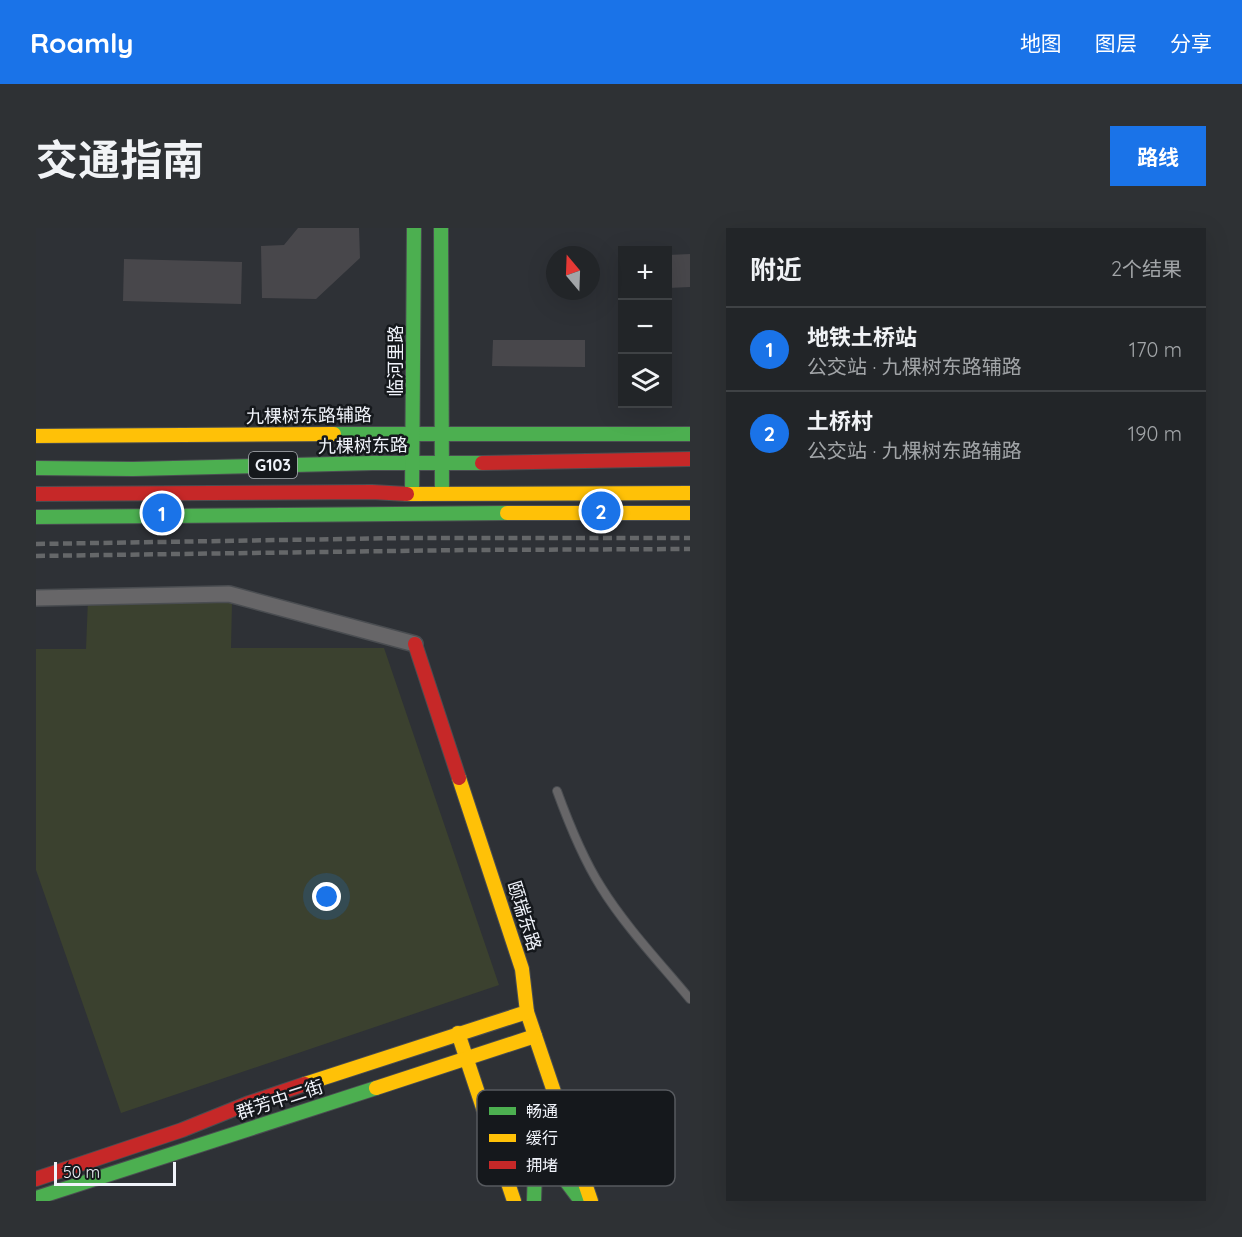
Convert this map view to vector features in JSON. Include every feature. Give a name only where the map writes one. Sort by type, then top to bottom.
[{"type":"main road","name":"临河里路","points":[[412,494],[414,228]]},
{"type":"main road","points":[[441,228],[442,494]]},
{"type":"main road","name":"九棵树东路辅路","points":[[36,436],[413,433],[690,434]]},
{"type":"main road","name":"九棵树东路","points":[[36,468],[133,469],[690,459]]},
{"type":"main road","name":"G103","points":[[36,494],[690,493]]},
{"type":"main road","points":[[36,517],[690,513]]},
{"type":"main road","name":"颐瑞东路","points":[[415,644],[522,969],[527,1012],[554,1090]]},
{"type":"main road","name":"群芳中二街","points":[[36,1179],[182,1130],[249,1103],[527,1012]]},
{"type":"main road","points":[[458,1034],[477,1092]]},
{"type":"main road","name":"群芳中二街","points":[[36,1198],[535,1035]]},
{"type":"main road","points":[[509,1186],[514,1201]]},
{"type":"main road","points":[[534,1186],[534,1201]]},
{"type":"main road","points":[[570,1186],[581,1201]]},
{"type":"main road","name":"颐瑞东路","points":[[586,1186],[591,1201]]},
{"type":"street","points":[[36,598],[229,594],[415,644]]},
{"type":"lane","points":[[557,791],[575,838],[602,889],[630,927],[690,999]]},
{"type":"green space","points":[[88,599],[232,602],[231,648],[384,648],[499,985],[121,1113],[36,870],[36,649],[86,649]]},
{"type":"building","points":[[298,228],[359,228],[360,258],[316,299],[262,298],[261,246],[284,245]]},
{"type":"building","points":[[690,254],[690,287],[672,288],[672,255]]},
{"type":"building","points":[[124,259],[242,262],[241,304],[123,301]]},
{"type":"building","points":[[493,340],[585,340],[585,367],[492,366]]},
{"type":"railway","points":[[36,544],[405,538],[690,538]]},
{"type":"railway","points":[[36,556],[690,549]]},
{"type":"traffic: fast","points":[[412,494],[414,228]]},
{"type":"traffic: fast","points":[[441,228],[442,493]]},
{"type":"traffic: fast","points":[[334,434],[690,434]]},
{"type":"traffic: fast","points":[[36,468],[133,469],[373,463],[482,463]]},
{"type":"traffic: fast","points":[[36,517],[507,513]]},
{"type":"traffic: fast","points":[[36,1198],[376,1088]]},
{"type":"traffic: fast","points":[[534,1186],[534,1201]]},
{"type":"traffic: fast","points":[[570,1186],[581,1201]]},
{"type":"traffic: slow","points":[[36,436],[334,434]]},
{"type":"traffic: slow","points":[[407,494],[690,493]]},
{"type":"traffic: slow","points":[[507,513],[690,513]]},
{"type":"traffic: slow","points":[[305,1084],[527,1012],[522,969],[459,778]]},
{"type":"traffic: slow","points":[[527,1012],[553,1090]]},
{"type":"traffic: slow","points":[[458,1033],[477,1090]]},
{"type":"traffic: slow","points":[[376,1088],[535,1036]]},
{"type":"traffic: slow","points":[[509,1186],[514,1201]]},
{"type":"traffic: slow","points":[[586,1186],[591,1201]]},
{"type":"traffic: jam","points":[[482,463],[690,459]]},
{"type":"traffic: jam","points":[[36,494],[372,492],[407,494]]},
{"type":"traffic: jam","points":[[415,644],[459,778]]},
{"type":"traffic: jam","points":[[36,1179],[182,1130],[249,1103],[305,1084]]},
{"type":"place","name":"土桥村","points":[[601,511]]},
{"type":"place","name":"地铁土桥站","points":[[162,513]]}]
